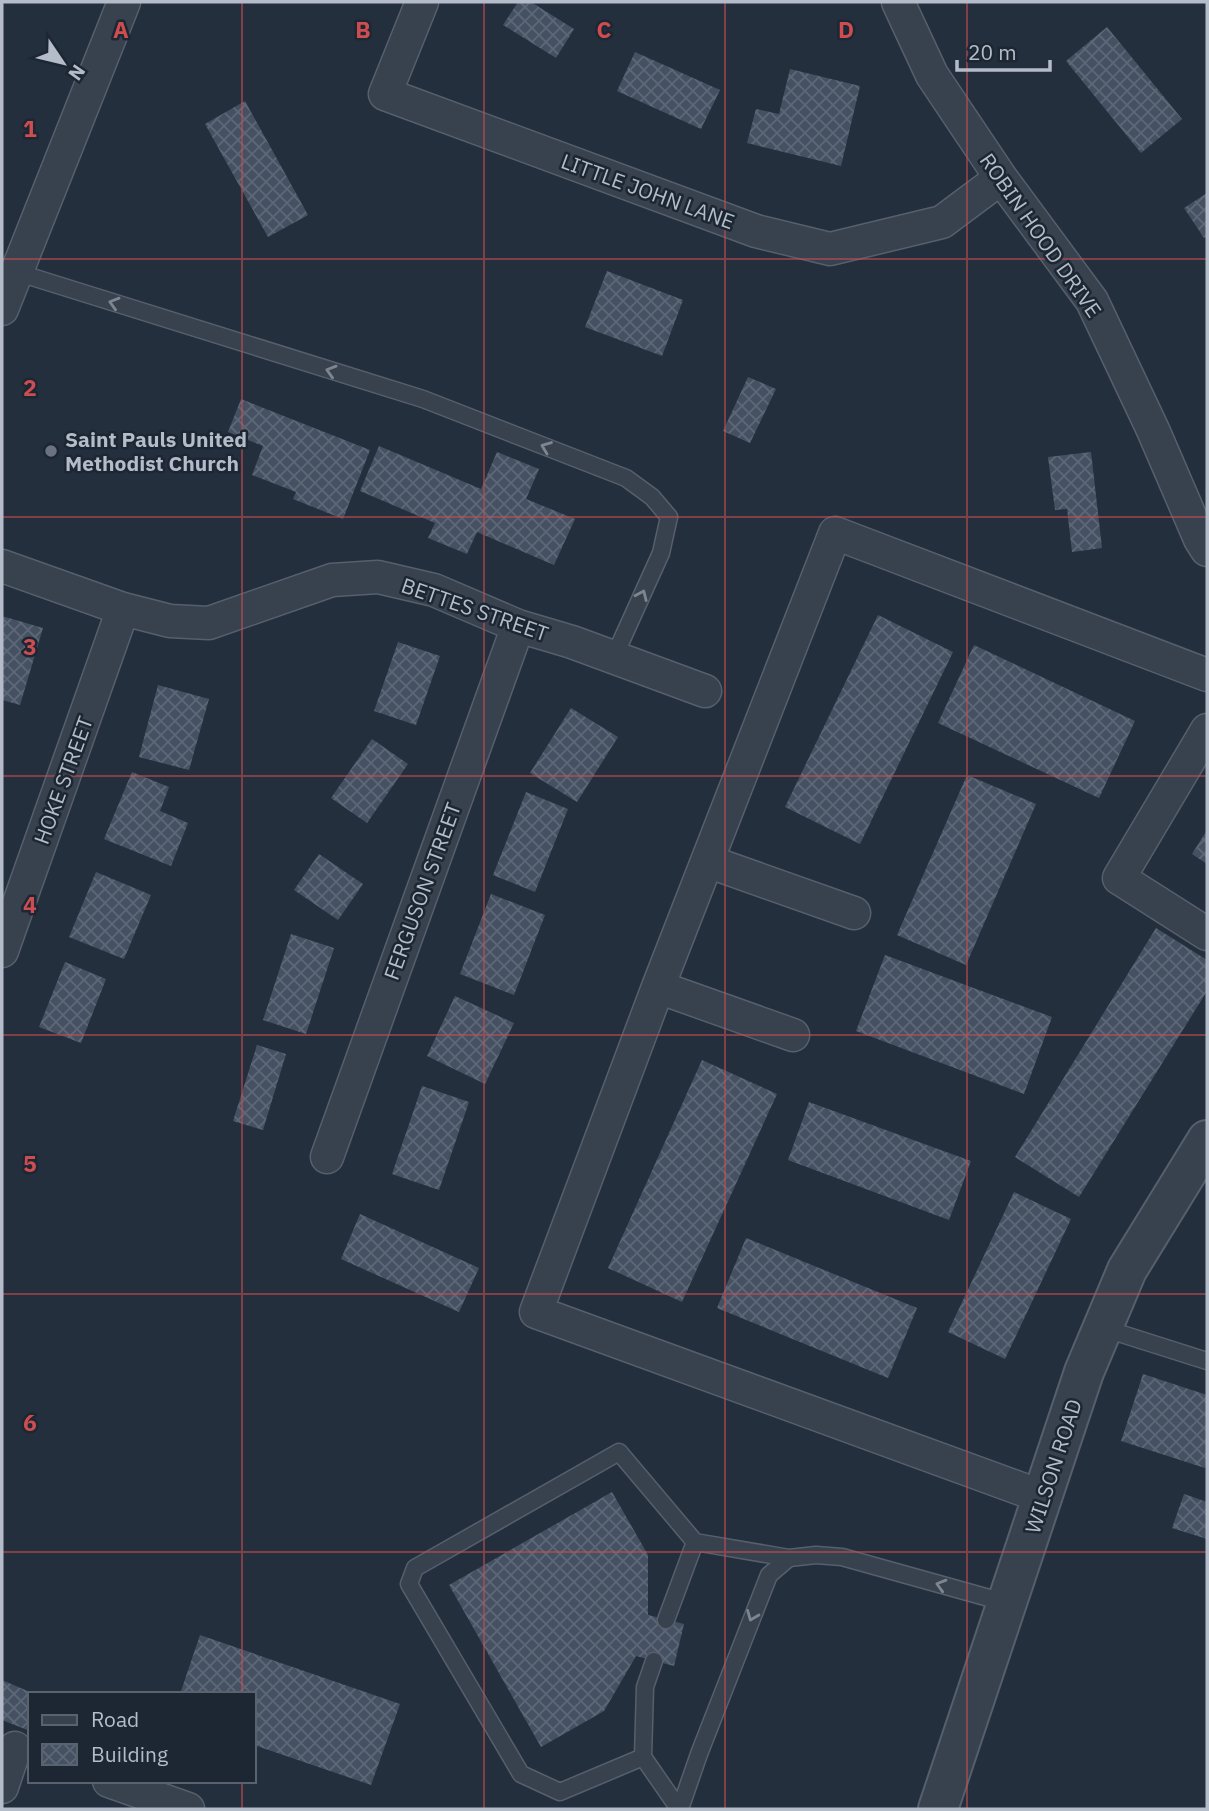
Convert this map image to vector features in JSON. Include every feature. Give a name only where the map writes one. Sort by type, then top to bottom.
[{"type":"street","points":[[2,309],[124,2]]},
{"type":"street","name":"LITTLE JOHN LANE","points":[[422,2],[385,94],[756,231],[830,249],[942,222],[1001,178]]},
{"type":"street","name":"ROBIN HOOD DRIVE","points":[[898,2],[932,75],[1001,178],[1092,301],[1207,550]]},
{"type":"street","points":[[1042,1497],[536,1312],[658,987],[835,533],[1207,675]]},
{"type":"street","name":"BETTES STREET","points":[[2,566],[123,609],[170,621],[209,623],[332,580],[378,577],[434,590],[518,625],[705,691]]},
{"type":"street","name":"HOKE STREET","points":[[2,951],[123,609]]},
{"type":"street","name":"FERGUSON STREET","points":[[327,1157],[518,625]]},
{"type":"street","points":[[1207,730],[1119,878],[1207,934]]},
{"type":"street","points":[[707,860],[854,913]]},
{"type":"street","points":[[658,987],[793,1035]]},
{"type":"street","name":"WILSON ROAD","points":[[938,1809],[1084,1373],[1127,1270],[1207,1140]]},
{"type":"street","points":[[2,1787],[16,1748]]},
{"type":"street","points":[[115,1783],[188,1809]]},
{"type":"lane","points":[[16,272],[424,399],[626,478],[652,497],[668,517],[661,553],[614,657]]},
{"type":"lane","points":[[1103,1328],[1207,1361]]},
{"type":"lane","points":[[643,1757],[560,1792],[521,1774],[409,1584],[415,1568],[619,1452],[695,1542],[789,1558],[816,1555],[842,1557],[1007,1603]]},
{"type":"lane","points":[[666,1620],[695,1542]]},
{"type":"lane","points":[[679,1809],[769,1575],[789,1558]]},
{"type":"lane","points":[[654,1661],[645,1687],[643,1757],[679,1809]]},
{"type":"building","points":[[518,2],[531,2],[574,29],[556,58],[503,25]]},
{"type":"building","points":[[1107,27],[1182,119],[1141,153],[1066,61]]},
{"type":"building","points":[[635,52],[720,90],[701,129],[617,91]]},
{"type":"building","points":[[790,69],[860,86],[841,166],[747,143],[756,109],[779,114]]},
{"type":"building","points":[[245,101],[308,215],[268,237],[205,124]]},
{"type":"building","points":[[1207,193],[1207,236],[1204,238],[1184,208]]},
{"type":"building","points":[[607,271],[683,300],[662,356],[585,327]]},
{"type":"building","points":[[748,377],[776,389],[750,443],[723,431]]},
{"type":"building","points":[[241,399],[370,450],[343,519],[293,499],[296,492],[252,475],[263,446],[228,432]]},
{"type":"building","points":[[379,446],[481,489],[497,452],[539,469],[526,499],[575,519],[554,565],[477,532],[467,554],[428,538],[435,523],[360,491]]},
{"type":"building","points":[[1091,452],[1102,548],[1072,552],[1067,509],[1055,510],[1048,457]]},
{"type":"building","points":[[878,615],[953,652],[860,844],[785,807]]},
{"type":"building","points":[[2,616],[43,628],[20,705],[2,700]]},
{"type":"building","points":[[398,642],[440,656],[416,725],[374,711]]},
{"type":"building","points":[[974,645],[1135,721],[1099,798],[938,723]]},
{"type":"building","points":[[158,685],[209,699],[189,770],[139,757]]},
{"type":"building","points":[[571,708],[618,737],[577,802],[530,773]]},
{"type":"building","points":[[372,739],[408,764],[367,823],[331,798]]},
{"type":"building","points":[[132,772],[169,787],[160,811],[188,823],[171,866],[104,839]]},
{"type":"building","points":[[967,775],[1036,804],[966,965],[897,935]]},
{"type":"building","points":[[526,792],[568,809],[535,892],[493,875]]},
{"type":"building","points":[[1207,830],[1207,864],[1192,854]]},
{"type":"building","points":[[319,854],[363,884],[338,920],[294,890]]},
{"type":"building","points":[[96,872],[151,895],[124,959],[69,937]]},
{"type":"building","points":[[491,894],[545,915],[514,995],[460,974]]},
{"type":"building","points":[[1156,928],[1207,960],[1207,991],[1079,1197],[1015,1157]]},
{"type":"building","points":[[291,934],[334,948],[306,1034],[263,1020]]},
{"type":"building","points":[[885,955],[1052,1017],[1024,1094],[856,1031]]},
{"type":"building","points":[[65,962],[106,979],[81,1043],[39,1027]]},
{"type":"building","points":[[455,996],[514,1023],[485,1084],[427,1056]]},
{"type":"building","points":[[257,1045],[286,1054],[263,1130],[233,1121]]},
{"type":"building","points":[[702,1060],[777,1094],[682,1302],[608,1268]]},
{"type":"building","points":[[422,1086],[469,1102],[439,1190],[392,1174]]},
{"type":"building","points":[[809,1102],[971,1161],[949,1220],[788,1160]]},
{"type":"building","points":[[1014,1192],[1071,1219],[1005,1359],[948,1332]]},
{"type":"building","points":[[360,1214],[479,1268],[459,1312],[341,1259]]},
{"type":"building","points":[[746,1238],[917,1308],[888,1378],[717,1308]]},
{"type":"building","points":[[1143,1374],[1207,1395],[1205,1468],[1121,1441]]},
{"type":"building","points":[[612,1492],[648,1555],[648,1615],[684,1624],[674,1666],[636,1656],[604,1711],[541,1747],[449,1585]]},
{"type":"building","points":[[1184,1494],[1207,1502],[1207,1539],[1172,1528]]},
{"type":"building","points":[[200,1635],[400,1704],[371,1785],[256,1746],[256,1692],[181,1692]]},
{"type":"building","points":[[2,1680],[30,1692],[28,1730],[2,1720]]},
{"type":"place","name":"Saint Pauls United Methodist Church","points":[[51,451]]}]
